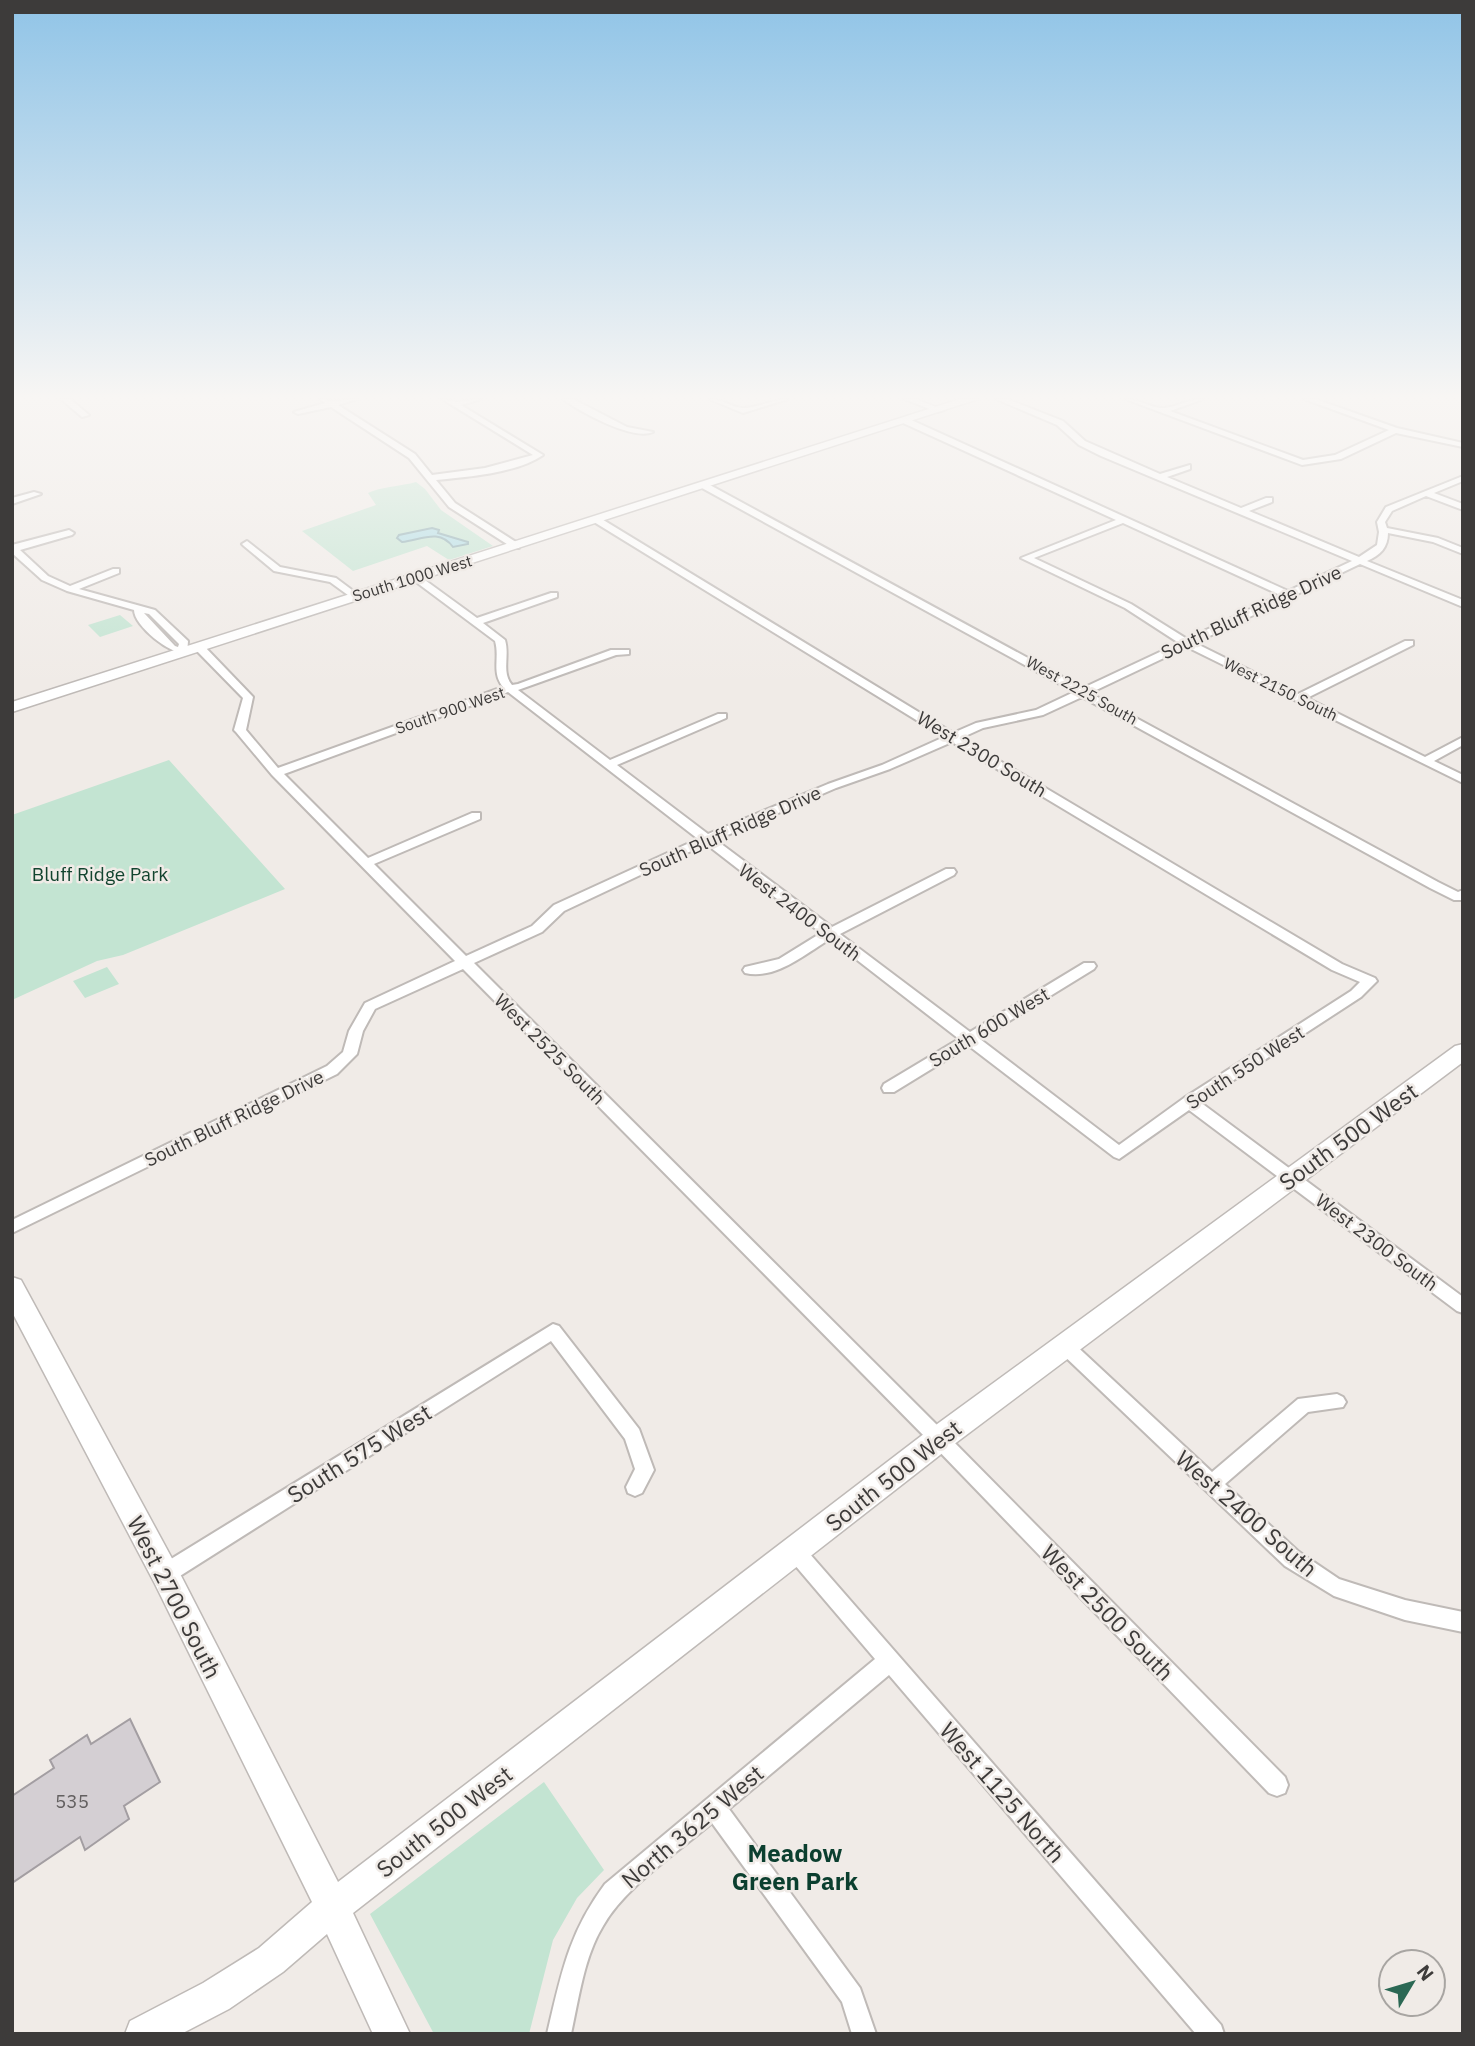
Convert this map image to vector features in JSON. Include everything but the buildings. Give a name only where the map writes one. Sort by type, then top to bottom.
[{"type":"main road","name":"South 1000 West","points":[[12,706],[678,494]]},
{"type":"main road","name":"South 500 West","points":[[143,2034],[238,1982],[271,1960],[296,1936],[939,1439],[1463,1051]]},
{"type":"main road","name":"West 2700 South","points":[[12,1287],[165,1574],[392,2034]]},
{"type":"street","points":[[443,494],[452,505],[516,546]]},
{"type":"street","name":"West 2225 South","points":[[721,494],[1460,896]]},
{"type":"street","points":[[1068,494],[1288,595]]},
{"type":"street","points":[[1202,494],[1463,604]]},
{"type":"street","name":"South Bluff Ridge Drive","points":[[12,1227],[332,1070],[350,1054],[356,1031],[370,1006],[537,929],[559,908],[705,840],[832,786],[886,767],[991,721],[1039,713],[1360,561],[1378,552],[1383,545],[1384,530],[1381,522],[1386,512],[1422,494]]},
{"type":"street","points":[[1429,494],[1463,507]]},
{"type":"street","points":[[12,501],[37,495]]},
{"type":"street","points":[[1242,511],[1269,500]]},
{"type":"street","name":"West 2300 South","points":[[597,520],[1336,967],[1370,981]]},
{"type":"street","name":"West 2150 South","points":[[1124,520],[1026,558],[1128,606],[1185,642],[1463,780]]},
{"type":"street","points":[[1384,530],[1435,540],[1463,551]]},
{"type":"street","points":[[13,548],[69,533]]},
{"type":"street","points":[[247,544],[277,569],[333,580],[355,596]]},
{"type":"street","points":[[13,548],[44,578],[70,589],[139,609],[139,616],[171,648],[191,649]]},
{"type":"street","points":[[70,589],[116,571]]},
{"type":"street","points":[[415,577],[500,640],[504,650],[499,667],[500,677],[510,689]]},
{"type":"street","points":[[476,622],[554,596]]},
{"type":"street","points":[[1299,698],[1409,643]]},
{"type":"street","name":"West 2525 South","points":[[191,649],[248,697],[240,730],[276,774],[939,1439]]},
{"type":"street","name":"South 900 West","points":[[276,774],[492,693],[615,652],[625,652]]},
{"type":"street","name":"West 2400 South","points":[[510,689],[1119,1153]]},
{"type":"street","points":[[607,765],[722,716]]},
{"type":"street","points":[[1426,761],[1463,740]]},
{"type":"street","points":[[366,863],[476,816]]},
{"type":"street","points":[[750,970],[768,970],[811,948],[830,934],[950,872]]},
{"type":"street","name":"South 600 West","points":[[889,1088],[1089,966]]},
{"type":"street","name":"South 550 West","points":[[1119,1153],[1189,1102],[1356,994],[1370,981]]},
{"type":"street","name":"West 2300 South","points":[[1189,1102],[1460,1300]]},
{"type":"street","name":"South 575 West","points":[[165,1574],[553,1331],[634,1434],[645,1470],[635,1487]]},
{"type":"street","name":"West 2400 South","points":[[1064,1345],[1292,1559],[1334,1587],[1405,1610],[1463,1622]]},
{"type":"street","points":[[1211,1484],[1304,1404],[1336,1402]]},
{"type":"street","name":"West 2500 South","points":[[939,1439],[1277,1785]]},
{"type":"street","name":"West 1125 North","points":[[795,1550],[1212,2034]]},
{"type":"street","name":"North 3625 West","points":[[558,2034],[578,1954],[594,1918],[613,1892],[889,1661]]},
{"type":"street","points":[[714,1807],[852,1996],[864,2034]]},
{"type":"green space","points":[[369,494],[429,494],[441,510],[493,546],[449,560],[427,546],[353,571],[302,531],[376,505]]},
{"type":"green space","points":[[120,615],[133,626],[100,637],[88,625]]},
{"type":"green space","name":"Bluff Ridge Park","points":[[169,760],[285,889],[123,955],[97,961],[12,1000],[12,815]]},
{"type":"green space","points":[[107,967],[119,984],[85,998],[73,981]]},
{"type":"green space","points":[[544,1782],[604,1870],[577,1898],[553,1940],[529,2034],[434,2034],[370,1914]]},
{"type":"water","points":[[432,528],[439,530],[438,533],[468,544],[453,547],[448,541],[436,537],[402,542],[397,538],[399,535]]},
{"type":"district","name":"Meadow Green Park","points":[[795,1867]]}]
